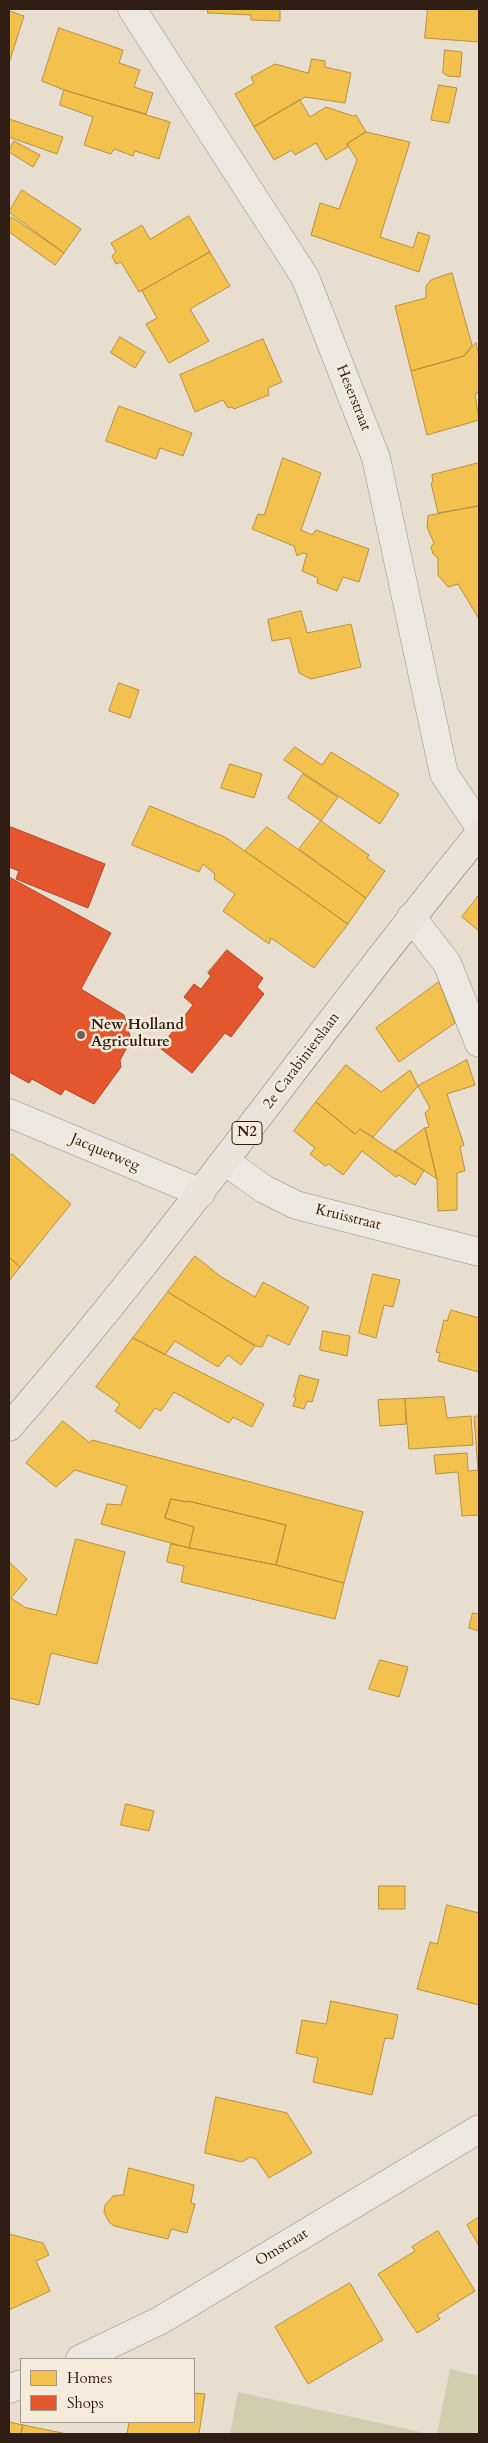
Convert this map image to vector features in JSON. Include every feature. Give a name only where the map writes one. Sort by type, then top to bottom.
[{"type":"main road","name":"2e Carabinierslaan","points":[[9,1427],[63,1365],[226,1162],[411,917],[479,834]]},
{"type":"street","name":"Heserstraat","points":[[132,9],[305,277],[376,458],[444,774],[479,826]]},
{"type":"street","points":[[411,917],[447,962],[479,1043]]},
{"type":"street","name":"Jacquetweg","points":[[9,1113],[201,1193]]},
{"type":"street","name":"Kruisstraat","points":[[226,1162],[264,1189],[296,1205],[479,1252]]},
{"type":"street","name":"Omstraat","points":[[82,2358],[161,2320],[479,2129]]},
{"type":"shaded area","points":[[450,2369],[479,2376],[479,2434],[437,2434]]},
{"type":"shaded area","points":[[238,2392],[430,2434],[230,2434]]},
{"type":"building: Homes","points":[[208,9],[280,9],[280,21],[251,20],[251,15],[208,13]]},
{"type":"building: Homes","points":[[428,9],[479,9],[479,42],[425,38]]},
{"type":"building: Homes","points":[[9,11],[24,16],[9,63]]},
{"type":"building: Homes","points":[[59,28],[123,50],[119,63],[140,70],[134,87],[153,93],[146,114],[64,90],[42,81]]},
{"type":"building: Homes","points":[[445,50],[462,52],[460,77],[448,76],[443,73]]},
{"type":"building: Homes","points":[[312,59],[325,61],[325,67],[351,73],[345,103],[305,97],[254,127],[235,94],[254,83],[251,77],[275,64],[308,73]]},
{"type":"building: Homes","points":[[439,85],[457,88],[449,123],[431,120]]},
{"type":"building: Homes","points":[[64,90],[170,122],[159,159],[135,151],[133,156],[114,149],[111,154],[84,145],[93,117],[60,105]]},
{"type":"building: Homes","points":[[300,100],[310,117],[326,107],[353,116],[356,115],[366,132],[347,144],[348,147],[326,160],[316,143],[295,155],[292,150],[274,160],[254,127]]},
{"type":"building: Homes","points":[[9,119],[63,137],[57,154],[9,137]]},
{"type":"building: Homes","points":[[366,132],[410,142],[380,237],[413,248],[418,232],[430,236],[419,272],[311,235],[320,203],[339,209],[357,160],[347,144]]},
{"type":"building: Homes","points":[[14,141],[40,155],[33,167],[9,152]]},
{"type":"building: Homes","points":[[22,190],[81,229],[64,253],[9,212]]},
{"type":"building: Homes","points":[[189,216],[210,252],[139,292],[121,262],[116,264],[112,256],[116,252],[111,243],[142,225],[150,239]]},
{"type":"building: Homes","points":[[12,217],[64,253],[55,265],[9,232],[9,221]]},
{"type":"building: Homes","points":[[210,252],[230,286],[190,309],[209,341],[169,363],[146,324],[157,318],[142,291]]},
{"type":"building: Homes","points":[[452,273],[472,345],[464,356],[411,371],[395,306],[426,298],[426,286],[431,280]]},
{"type":"building: Homes","points":[[120,337],[145,352],[135,368],[111,353]]},
{"type":"building: Homes","points":[[263,339],[282,382],[268,388],[269,395],[234,409],[232,407],[228,408],[223,400],[195,412],[180,375]]},
{"type":"building: Homes","points":[[476,343],[479,356],[479,392],[475,394],[479,420],[427,435],[411,371],[464,356]]},
{"type":"building: Homes","points":[[119,406],[192,433],[183,456],[160,448],[156,459],[106,441]]},
{"type":"building: Homes","points":[[283,458],[321,473],[301,530],[312,535],[316,530],[369,549],[359,582],[343,577],[337,591],[317,583],[318,578],[302,571],[307,554],[303,553],[297,556],[294,546],[252,529],[258,514],[264,515]]},
{"type":"building: Homes","points":[[479,463],[479,506],[438,513],[431,483],[433,482],[432,475]]},
{"type":"building: Homes","points":[[479,506],[479,619],[458,584],[448,587],[438,575],[438,558],[433,554],[431,547],[434,543],[427,527],[428,516]]},
{"type":"building: Homes","points":[[301,611],[307,633],[351,624],[361,667],[311,679],[299,673],[290,638],[272,641],[268,620]]},
{"type":"building: Homes","points":[[119,683],[139,690],[130,718],[109,711]]},
{"type":"building: Homes","points":[[295,747],[322,765],[331,752],[399,794],[380,824],[284,760]]},
{"type":"building: Homes","points":[[230,764],[262,774],[254,798],[221,788]]},
{"type":"building: Homes","points":[[303,774],[338,797],[321,821],[288,798]]},
{"type":"building: Homes","points":[[150,806],[225,837],[348,924],[314,968],[271,938],[269,944],[223,911],[235,894],[214,879],[215,874],[203,864],[199,872],[132,845]]},
{"type":"building: Homes","points":[[321,821],[369,855],[367,858],[385,871],[366,898],[299,849]]},
{"type":"building: Homes","points":[[267,827],[366,898],[348,924],[245,851]]},
{"type":"building: Homes","points":[[479,895],[479,931],[462,917]]},
{"type":"building: Homes","points":[[439,982],[455,1023],[399,1062],[376,1028]]},
{"type":"building: Homes","points":[[467,1060],[475,1085],[447,1094],[464,1145],[460,1147],[465,1171],[457,1173],[457,1210],[438,1211],[437,1179],[425,1128],[429,1127],[425,1113],[430,1108],[418,1086]]},
{"type":"building: Homes","points":[[346,1065],[381,1092],[410,1070],[418,1086],[373,1137],[360,1129],[355,1134],[316,1102]]},
{"type":"building: Homes","points":[[316,1102],[355,1134],[360,1129],[424,1171],[415,1185],[399,1175],[396,1177],[362,1151],[343,1175],[329,1164],[325,1166],[310,1154],[315,1148],[294,1131]]},
{"type":"building: Homes","points":[[425,1128],[437,1179],[395,1151]]},
{"type":"building: Homes","points":[[12,1154],[71,1204],[20,1267],[9,1257],[9,1157]]},
{"type":"building: Homes","points":[[195,1256],[220,1276],[255,1297],[263,1282],[309,1307],[289,1345],[268,1335],[262,1347],[256,1346],[168,1292]]},
{"type":"building: Homes","points":[[9,1257],[20,1267],[9,1281]]},
{"type":"building: Homes","points":[[373,1274],[400,1280],[393,1307],[384,1305],[376,1338],[359,1333]]},
{"type":"building: Homes","points":[[168,1292],[255,1346],[241,1365],[228,1355],[218,1367],[175,1341],[165,1355],[133,1338]]},
{"type":"building: Homes","points":[[451,1310],[479,1318],[479,1372],[438,1361],[440,1353],[436,1352],[444,1320],[447,1321]]},
{"type":"building: Homes","points":[[323,1331],[350,1336],[347,1356],[320,1350]]},
{"type":"building: Homes","points":[[133,1338],[264,1404],[252,1427],[233,1417],[229,1423],[174,1392],[161,1411],[155,1408],[140,1429],[115,1411],[120,1404],[96,1387]]},
{"type":"building: Homes","points":[[300,1375],[319,1380],[312,1402],[307,1401],[304,1409],[293,1406]]},
{"type":"building: Homes","points":[[444,1397],[447,1418],[471,1416],[473,1445],[409,1449],[405,1399]]},
{"type":"building: Homes","points":[[405,1399],[406,1424],[380,1426],[378,1400]]},
{"type":"building: Homes","points":[[479,1416],[479,1515],[462,1516],[458,1472],[436,1474],[434,1455],[467,1453],[468,1471],[478,1470],[474,1417]]},
{"type":"building: Homes","points":[[63,1421],[90,1443],[92,1440],[363,1512],[344,1583],[276,1565],[286,1525],[188,1501],[171,1499],[165,1518],[194,1527],[189,1548],[101,1524],[107,1504],[121,1505],[127,1486],[75,1470],[56,1487],[26,1463]]},
{"type":"building: Homes","points":[[171,1499],[188,1501],[286,1525],[276,1565],[189,1548],[194,1527],[165,1518]]},
{"type":"building: Homes","points":[[76,1539],[125,1552],[97,1664],[51,1653],[39,1705],[9,1698],[9,1562],[27,1579],[11,1598],[24,1607],[56,1615]]},
{"type":"building: Homes","points":[[171,1544],[276,1565],[344,1583],[335,1619],[181,1582],[184,1566],[167,1562]]},
{"type":"building: Homes","points":[[473,1613],[479,1614],[479,1631],[469,1628]]},
{"type":"building: Homes","points":[[380,1660],[408,1667],[399,1697],[369,1689]]},
{"type":"building: Homes","points":[[126,1804],[154,1811],[149,1831],[121,1825]]},
{"type":"building: Homes","points":[[379,1886],[405,1886],[405,1909],[379,1909]]},
{"type":"building: Homes","points":[[447,1905],[479,1913],[479,2005],[417,1989],[430,1942],[437,1944]]},
{"type":"building: Homes","points":[[331,2001],[398,2015],[393,2039],[385,2038],[372,2095],[313,2082],[318,2058],[296,2053],[302,2020],[326,2024]]},
{"type":"building: Homes","points":[[216,2097],[287,2113],[312,2153],[269,2178],[256,2159],[250,2157],[242,2162],[205,2153]]},
{"type":"building: Homes","points":[[129,2168],[194,2185],[191,2203],[195,2204],[187,2233],[171,2229],[168,2239],[114,2226],[109,2222],[104,2212],[105,2205],[113,2196],[123,2195]]},
{"type":"building: Homes","points":[[479,2217],[479,2246],[467,2225]]},
{"type":"building: Homes","points":[[438,2231],[475,2291],[437,2315],[440,2319],[417,2333],[378,2274],[415,2251],[412,2247]]},
{"type":"building: Homes","points":[[9,2234],[43,2243],[49,2255],[36,2261],[50,2291],[9,2310]]},
{"type":"building: Homes","points":[[350,2283],[383,2340],[308,2384],[275,2327]]},
{"type":"building: Homes","points":[[195,2393],[205,2394],[199,2434],[127,2434],[129,2423],[195,2423]]},
{"type":"building: Homes","points":[[9,2422],[23,2425],[21,2434],[9,2434]]},
{"type":"building: Homes","points":[[23,2425],[67,2434],[21,2434]]},
{"type":"building: Shops","points":[[11,827],[105,864],[88,908],[16,879],[19,871],[9,867],[9,831]]},
{"type":"building: Shops","points":[[9,877],[111,933],[81,989],[124,1015],[131,1040],[120,1060],[121,1067],[94,1104],[65,1089],[61,1095],[32,1079],[29,1083],[9,1072]]},
{"type":"building: Shops","points":[[227,950],[263,978],[257,987],[264,994],[231,1037],[225,1033],[192,1073],[160,1048],[193,1005],[184,997],[194,984],[201,989],[211,976],[208,973]]},
{"type":"place","name":"New Holland Agriculture","points":[[81,1035]]}]
